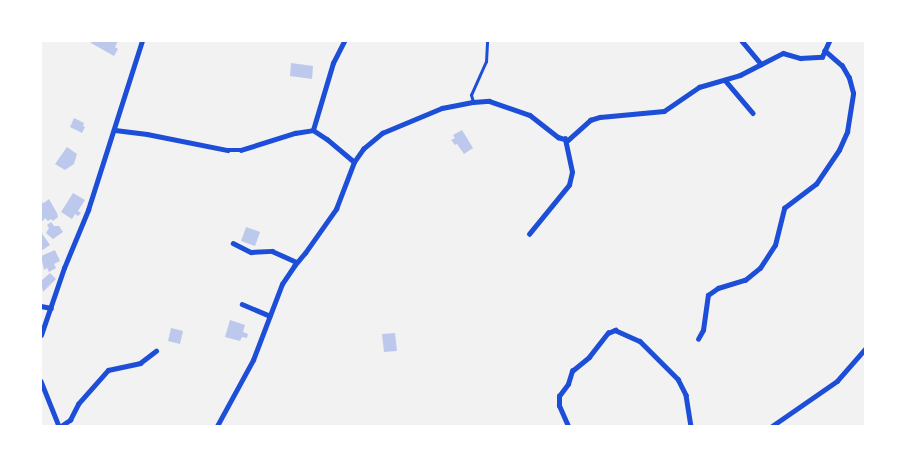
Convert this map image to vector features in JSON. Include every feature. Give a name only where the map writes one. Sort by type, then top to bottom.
[{"type":"street","points":[[41,335],[64,268],[88,210],[142,41]]},
{"type":"street","points":[[313,130],[333,62],[344,41]]},
{"type":"street","points":[[742,41],[761,64]]},
{"type":"street","points":[[216,426],[253,360],[282,284],[336,209],[354,162],[363,149],[382,134],[442,108],[473,102],[489,102],[510,107],[530,115],[558,137],[566,139],[590,120],[600,117],[664,111],[699,87],[740,76],[783,53],[800,58],[822,56],[829,41]]},
{"type":"street","points":[[698,339],[703,330],[708,295],[718,288],[745,280],[760,268],[775,245],[784,208],[816,184],[839,150],[847,132],[853,93],[849,78],[842,66],[825,51]]},
{"type":"street","points":[[725,80],[753,113]]},
{"type":"street","points":[[115,130],[147,134],[227,150],[241,150],[295,133],[313,130],[327,139],[354,162]]},
{"type":"street","points":[[529,234],[569,185],[572,172],[566,139]]},
{"type":"street","points":[[233,243],[250,252],[272,251],[297,262]]},
{"type":"street","points":[[242,304],[270,316]]},
{"type":"street","points":[[41,306],[51,308]]},
{"type":"street","points":[[568,426],[560,406],[559,396],[568,384],[572,371],[588,357],[608,333],[615,330],[640,341],[678,379],[686,395],[691,426]]},
{"type":"street","points":[[772,426],[837,381],[865,349]]},
{"type":"street","points":[[41,381],[60,426],[70,420],[78,404],[108,370],[140,363],[156,351]]},
{"type":"lane","points":[[473,102],[471,95],[486,62],[487,41]]},
{"type":"building","points":[[92,41],[118,41],[115,47],[118,49],[114,56],[91,43]]},
{"type":"building","points":[[291,63],[313,66],[312,79],[290,76]]},
{"type":"building","points":[[74,118],[84,123],[83,126],[85,127],[82,133],[70,127]]},
{"type":"building","points":[[462,130],[473,148],[464,154],[457,144],[455,145],[451,140],[455,138],[453,135]]},
{"type":"building","points":[[67,147],[77,154],[74,164],[65,170],[55,164]]},
{"type":"building","points":[[73,193],[85,200],[78,211],[81,213],[78,216],[75,214],[72,219],[61,212]]},
{"type":"building","points":[[49,199],[58,217],[53,221],[51,219],[48,221],[45,218],[43,221],[41,219],[41,202],[44,203]]},
{"type":"building","points":[[51,222],[54,226],[59,226],[63,232],[53,239],[46,233],[49,228],[47,225]]},
{"type":"building","points":[[246,227],[260,232],[255,246],[241,241]]},
{"type":"building","points":[[41,232],[50,245],[41,251]]},
{"type":"building","points":[[55,250],[60,261],[54,264],[56,268],[49,272],[47,268],[44,270],[41,256]]},
{"type":"building","points":[[50,273],[56,279],[43,292],[41,281]]},
{"type":"building","points":[[230,320],[245,325],[243,332],[248,334],[247,338],[242,337],[240,341],[225,337]]},
{"type":"building","points":[[171,328],[183,331],[180,344],[168,341]]},
{"type":"building","points":[[395,333],[397,351],[384,352],[382,334]]}]
